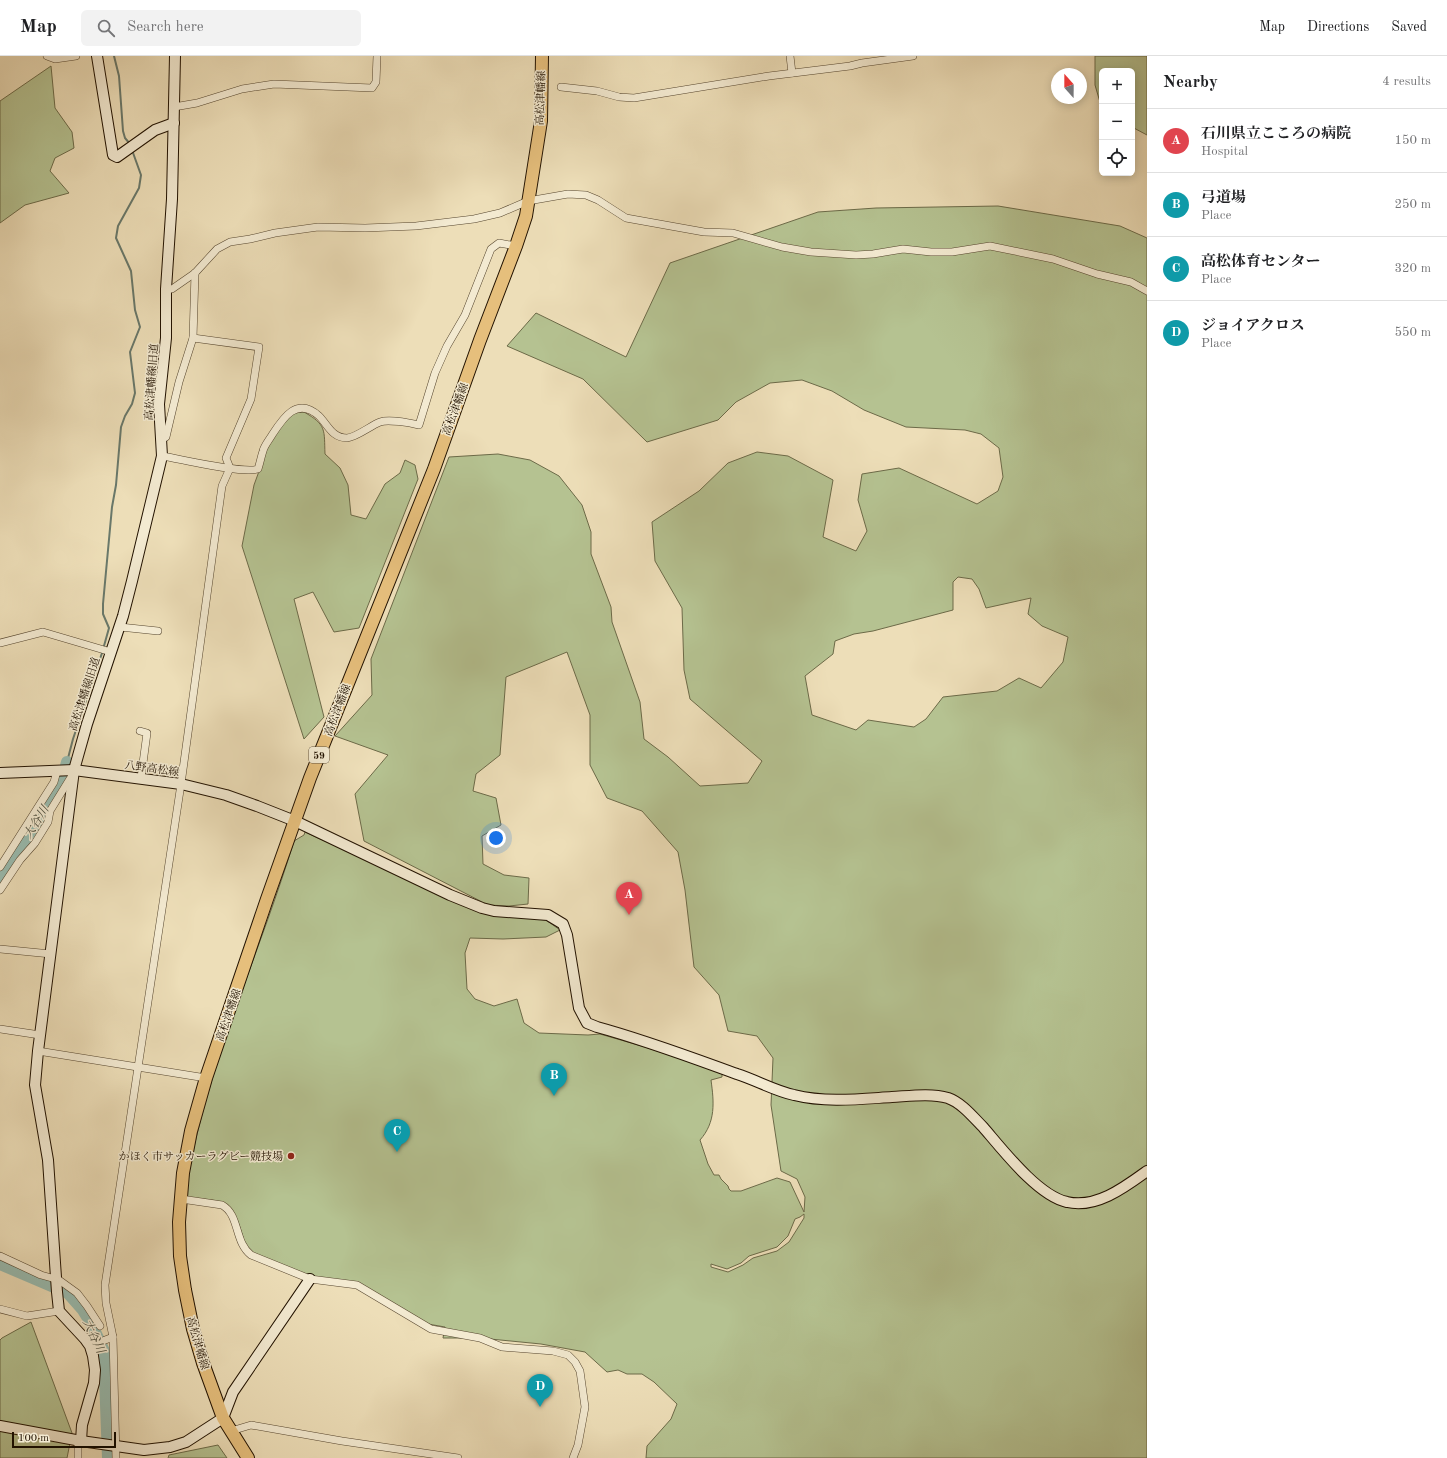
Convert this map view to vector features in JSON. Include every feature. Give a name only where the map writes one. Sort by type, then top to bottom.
[{"type":"main road","name":"高松津幡線","points":[[248,1458],[223,1418],[203,1363],[191,1320],[185,1290],[180,1256],[179,1222],[183,1173],[191,1131],[206,1078],[264,906],[310,778],[434,469],[526,216],[541,122],[542,56]]},
{"type":"street","points":[[47,56],[55,59],[76,56]]},
{"type":"street","points":[[97,56],[113,155],[117,158],[154,130],[174,123]]},
{"type":"street","name":"高松津幡線旧道","points":[[59,1311],[48,1160],[35,1085],[38,1051],[51,954],[66,770],[86,724],[109,651],[120,627],[162,456],[159,404],[166,338],[166,289],[172,206],[175,56]]},
{"type":"street","points":[[174,107],[196,103],[242,89],[274,84],[372,88],[376,82],[377,56]]},
{"type":"street","points":[[790,56],[792,73]]},
{"type":"street","points":[[561,87],[597,91],[619,97],[634,98],[792,73],[913,56]]},
{"type":"street","points":[[166,289],[172,289],[195,273],[217,249],[230,242],[275,233],[318,227],[365,228],[416,226],[474,219],[500,213],[528,201],[568,194],[586,195],[598,200],[626,218],[704,232],[733,233],[782,248],[811,252],[856,255],[903,249],[931,252],[952,252],[990,246],[1053,259],[1097,274],[1131,282],[1147,291]]},
{"type":"street","points":[[162,456],[252,471],[258,469],[263,451],[283,418],[291,411],[302,409],[311,411],[319,416],[334,435],[341,438],[349,438],[381,421],[419,424],[435,373],[447,346],[465,315],[491,249],[499,244],[516,246]]},
{"type":"street","points":[[161,440],[166,437],[179,382],[193,338],[195,273]]},
{"type":"street","points":[[116,1458],[112,1338],[106,1303],[105,1285],[181,784],[222,486],[230,468],[226,458],[251,399],[259,347],[193,338]]},
{"type":"street","points":[[120,627],[158,631]]},
{"type":"street","points":[[0,643],[43,632],[109,651]]},
{"type":"street","points":[[140,731],[147,732],[141,778]]},
{"type":"street","points":[[0,867],[54,782],[66,770]]},
{"type":"street","points":[[0,890],[20,860],[35,843],[48,822],[50,811],[67,784],[66,770]]},
{"type":"street","name":"八野高松線","points":[[0,773],[66,770],[181,784],[226,795],[295,821],[450,895],[482,908],[494,911],[548,915],[563,924],[567,935],[579,1008],[587,1022],[597,1028],[663,1047],[795,1096],[830,1099],[908,1096],[948,1098],[961,1106],[976,1120],[1028,1177],[1048,1194],[1065,1202],[1078,1204],[1098,1201],[1130,1183],[1147,1171]]},
{"type":"street","points":[[0,949],[51,954]]},
{"type":"street","points":[[0,1029],[40,1035]]},
{"type":"street","points":[[38,1051],[206,1078]]},
{"type":"street","points":[[181,1199],[222,1205],[227,1208],[231,1213],[242,1245],[251,1255],[310,1279],[357,1285],[431,1329],[480,1338],[502,1347],[553,1351],[568,1355],[580,1370],[584,1407],[578,1445],[573,1458]]},
{"type":"street","points":[[0,1256],[41,1275],[59,1280],[77,1293],[100,1326]]},
{"type":"street","points":[[0,1426],[80,1441],[144,1450],[170,1448],[186,1442],[223,1418],[233,1392],[310,1279]]},
{"type":"street","points":[[0,1309],[27,1316],[59,1311],[85,1339],[93,1345],[95,1370],[94,1383],[82,1425],[78,1458]]},
{"type":"street","points":[[93,1345],[112,1338]]},
{"type":"street","points":[[231,1431],[243,1426],[251,1425],[349,1442],[458,1458]]},
{"type":"green space","points":[[1095,56],[1147,56],[1147,135],[1135,129],[1135,68],[1099,68],[1099,99],[1095,85]]},
{"type":"green space","points":[[51,66],[55,108],[72,132],[74,148],[55,158],[50,171],[69,193],[25,205],[0,223],[0,101]]},
{"type":"green space","points":[[998,206],[1120,226],[1147,238],[1147,1458],[646,1458],[647,1446],[671,1419],[677,1404],[654,1382],[642,1374],[627,1374],[618,1370],[607,1372],[585,1352],[541,1344],[480,1338],[443,1338],[445,1327],[428,1324],[358,1283],[317,1278],[289,1269],[247,1250],[235,1216],[228,1206],[224,1203],[205,1199],[186,1198],[191,1161],[213,1076],[294,841],[304,835],[305,832],[437,892],[522,917],[546,920],[560,930],[546,937],[503,939],[470,938],[465,953],[467,989],[475,999],[494,1006],[517,999],[524,1023],[539,1033],[600,1034],[722,1072],[722,1077],[711,1080],[713,1112],[709,1126],[700,1140],[708,1164],[714,1175],[719,1175],[731,1191],[741,1191],[777,1178],[790,1182],[804,1212],[805,1197],[797,1179],[781,1171],[771,1105],[773,1058],[757,1036],[728,1031],[719,995],[694,967],[685,890],[678,852],[642,811],[607,798],[590,765],[590,715],[567,652],[506,677],[500,755],[476,774],[473,791],[496,798],[501,825],[482,836],[483,864],[504,875],[529,878],[528,904],[509,906],[488,905],[364,841],[355,794],[388,755],[335,736],[372,695],[371,659],[449,457],[498,454],[530,460],[559,476],[582,505],[591,532],[591,554],[611,607],[612,622],[640,702],[644,739],[668,757],[700,786],[748,783],[762,761],[690,699],[684,670],[682,608],[655,561],[652,522],[699,491],[728,463],[757,452],[788,456],[833,480],[823,537],[856,551],[867,531],[858,500],[862,474],[899,468],[977,504],[998,491],[1003,477],[999,448],[981,434],[965,430],[906,427],[864,410],[832,391],[802,380],[770,383],[736,402],[718,420],[647,442],[583,379],[507,346],[536,313],[626,357],[670,263],[818,212],[876,208]],"holes":[[[958,577],[972,579],[979,589],[986,608],[1031,598],[1028,614],[1042,626],[1068,637],[1063,662],[1041,688],[1019,678],[997,691],[943,697],[926,719],[914,727],[868,720],[856,730],[812,715],[805,676],[833,654],[835,641],[854,634],[873,631],[953,610],[953,582]],[[804,1214],[804,1218],[789,1242],[777,1251],[753,1258],[743,1265],[728,1272],[711,1267],[711,1264],[727,1269],[741,1263],[749,1256],[777,1247],[788,1236],[795,1219]]]},
{"type":"green space","points":[[304,412],[317,421],[323,429],[325,454],[340,468],[348,485],[351,515],[366,519],[385,484],[400,473],[405,460],[415,465],[418,479],[359,628],[334,632],[313,592],[294,599],[324,717],[304,739],[242,546],[254,485],[267,446],[281,422],[293,413]]},
{"type":"green space","points":[[31,1322],[72,1433],[67,1458],[0,1458],[0,1340]]},
{"type":"green space","points":[[218,1445],[227,1458],[168,1458],[169,1455]]},
{"type":"waterway","points":[[114,56],[119,76],[123,131],[125,138],[130,144]]},
{"type":"waterway","points":[[67,762],[109,628],[103,614],[103,604],[112,507],[116,485],[121,427],[132,404],[135,393],[130,352],[140,327],[135,310],[131,271],[116,238],[118,226],[139,188],[141,175],[132,150]]},
{"type":"waterway","name":"大谷川","points":[[0,880],[62,781],[67,762]]},
{"type":"waterway","name":"大谷川","points":[[0,1264],[68,1293],[83,1310],[91,1323],[104,1351],[108,1458]]},
{"type":"place","name":"石川県立こころの病院","points":[[629,915]]},
{"type":"place","name":"弓道場","points":[[554,1096]]},
{"type":"place","name":"高松体育センター","points":[[397,1152]]},
{"type":"place","name":"かほく市サッカーラグビー競技場","points":[[291,1156]]},
{"type":"place","name":"ジョイアクロス","points":[[540,1407]]}]
